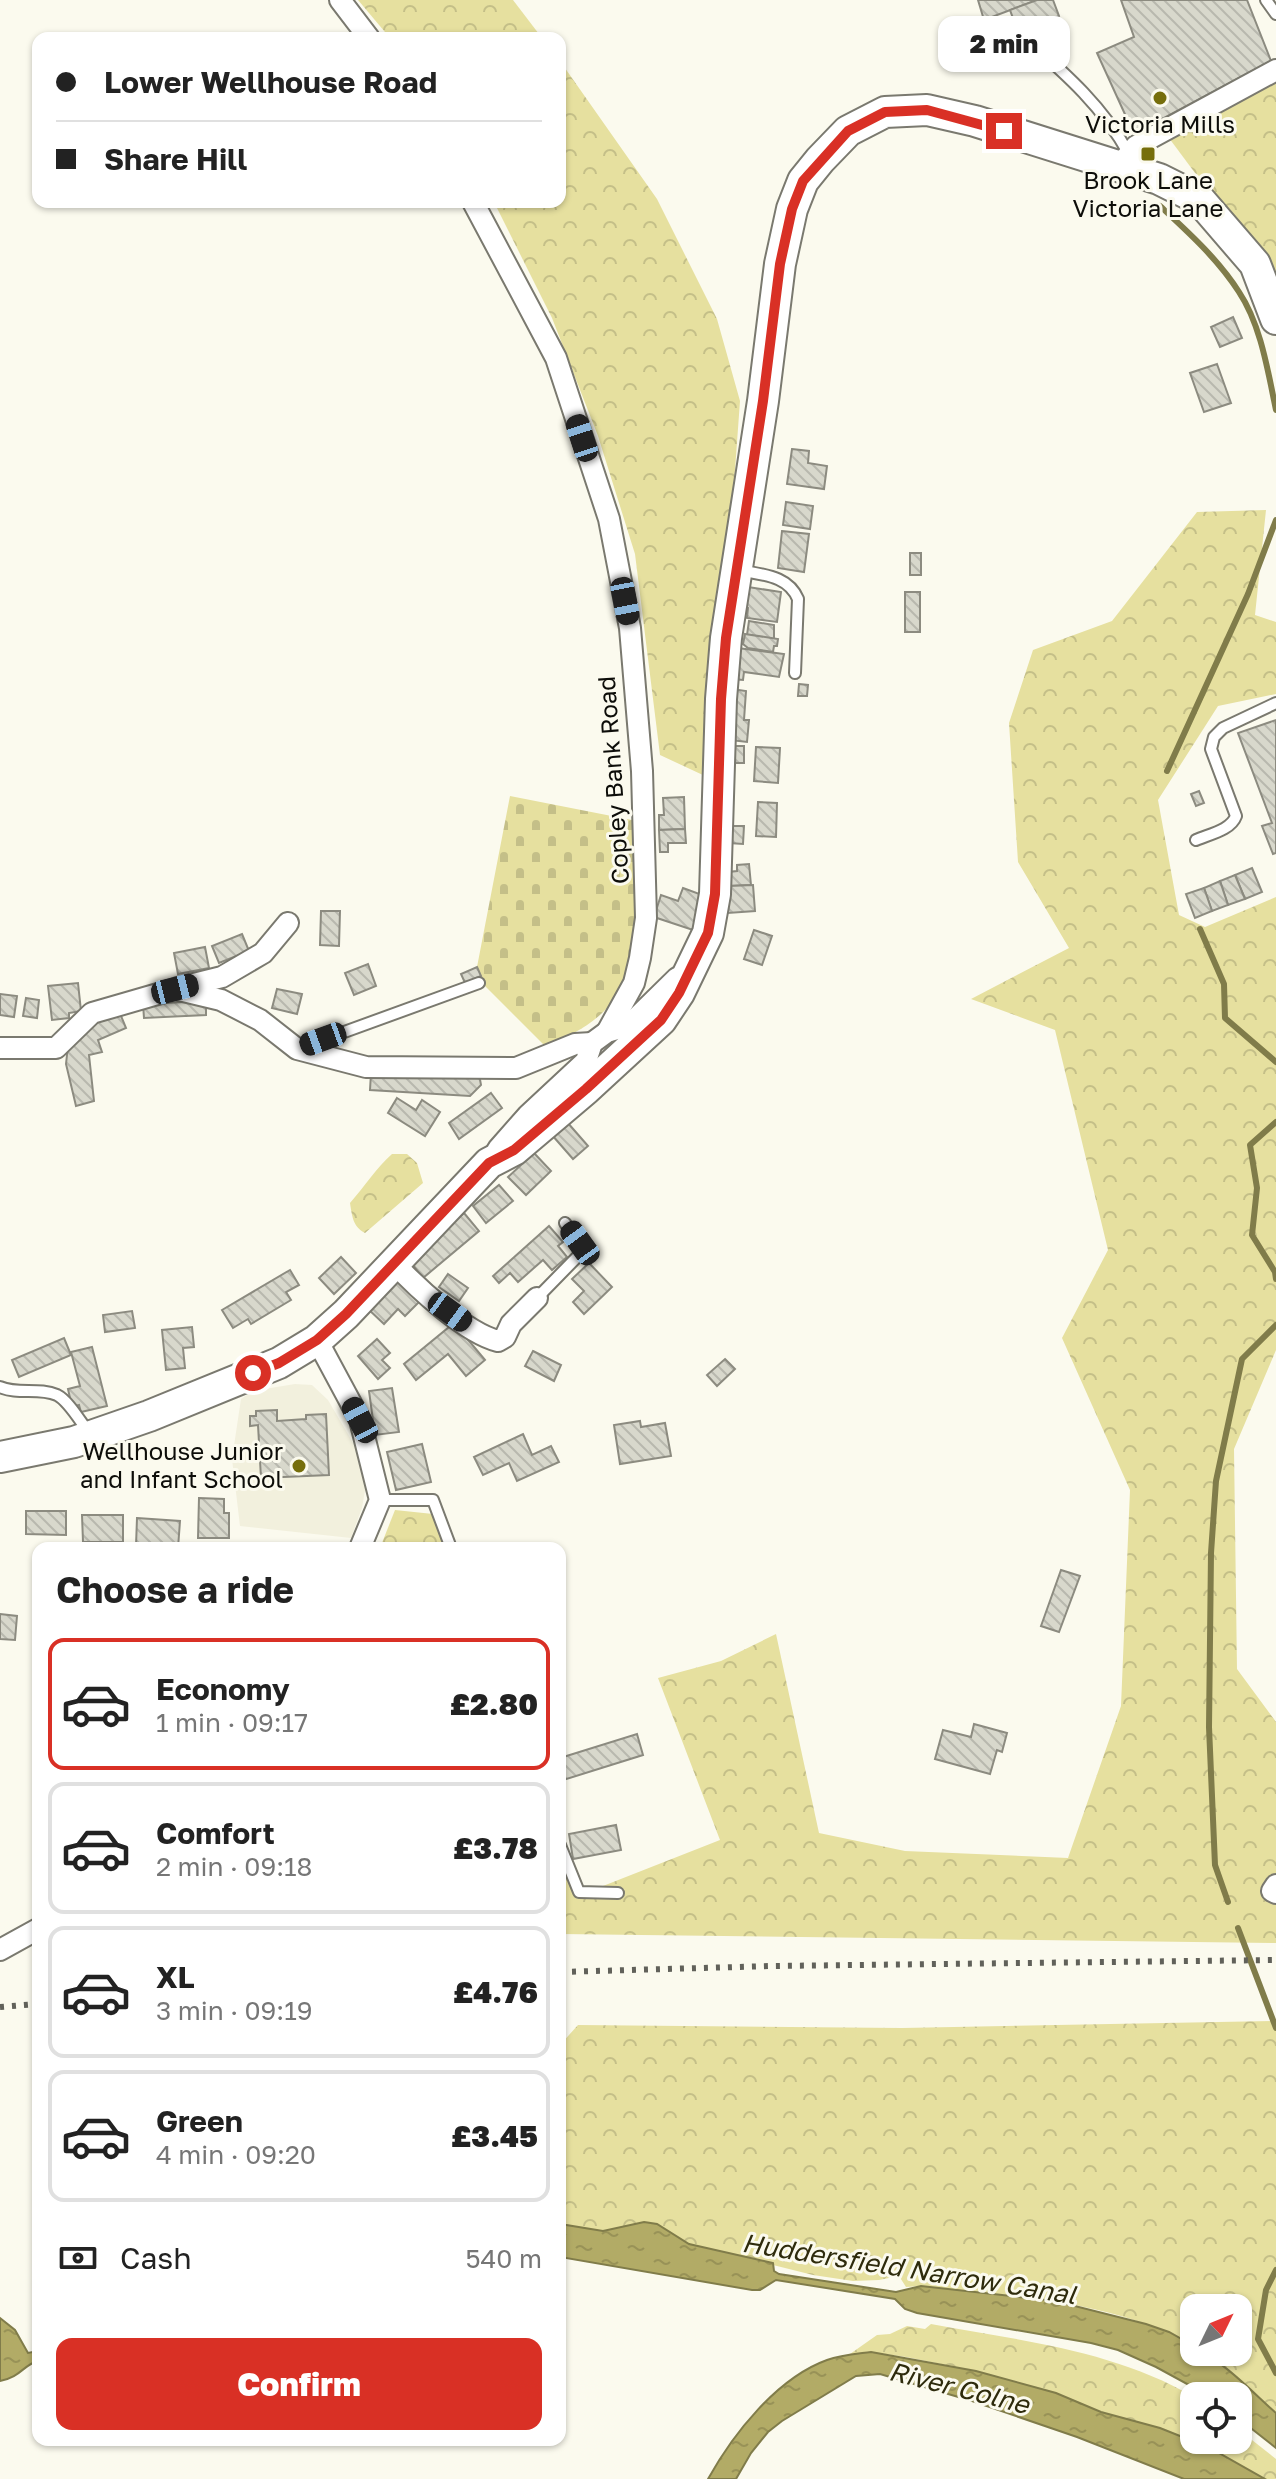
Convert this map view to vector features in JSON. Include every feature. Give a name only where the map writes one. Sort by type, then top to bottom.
[{"type":"street","points":[[340,0],[364,32]]},
{"type":"street","points":[[1123,161],[1136,146],[1276,70]]},
{"type":"street","points":[[0,1457],[91,1436],[149,1416],[279,1363],[317,1340],[489,1163],[514,1150],[586,1089],[661,1020],[679,993],[708,933],[715,894],[726,638],[780,264],[792,209],[803,181],[848,131],[885,112],[917,109],[975,121],[1123,161],[1199,199],[1255,264],[1276,319]]},
{"type":"street","name":"Copley Bank Road","points":[[476,208],[556,358],[609,519],[630,628],[642,771],[647,895],[634,983],[586,1061],[528,1115],[489,1163]]},
{"type":"street","points":[[0,1048],[56,1048],[92,1013],[222,977],[263,953],[288,923]]},
{"type":"street","name":"Copley Bank Road","points":[[599,1038],[628,1026],[692,964]]},
{"type":"street","points":[[175,989],[221,1000],[260,1020],[297,1049],[366,1067],[516,1068],[575,1044],[599,1038]]},
{"type":"street","points":[[394,1263],[434,1301],[476,1331],[498,1341],[505,1337],[511,1324],[537,1298]]},
{"type":"street","points":[[317,1340],[360,1420],[380,1500],[362,1542]]},
{"type":"street","points":[[0,1950],[32,1932]]},
{"type":"lane","points":[[1266,0],[1276,14]]},
{"type":"lane","points":[[1027,40],[1099,108],[1123,161]]},
{"type":"lane","points":[[737,570],[783,580],[796,593],[795,673]]},
{"type":"lane","points":[[1196,840],[1226,828],[1234,823],[1236,816],[1211,749],[1214,737],[1223,728],[1276,703]]},
{"type":"lane","points":[[297,1049],[479,983]]},
{"type":"lane","points":[[537,1298],[579,1255],[580,1243],[565,1223]]},
{"type":"lane","points":[[0,1387],[11,1392],[43,1392],[59,1396],[91,1436]]},
{"type":"lane","points":[[380,1500],[433,1500],[449,1542]]},
{"type":"lane","points":[[566,1860],[579,1892],[618,1893]]},
{"type":"shaded area","name":"Wellhouse Junior and Infant School","points":[[295,1384],[312,1385],[328,1400],[368,1473],[362,1508],[351,1538],[240,1526],[232,1459],[241,1399],[253,1391]]},
{"type":"green space","points":[[358,0],[513,0],[537,32],[385,32]]},
{"type":"green space","points":[[566,70],[657,199],[717,319],[740,401],[730,539],[705,776],[660,755],[635,554],[598,436],[552,318],[497,208],[566,208]]},
{"type":"green space","points":[[1276,82],[1276,282],[1169,138]]},
{"type":"green space","points":[[1266,510],[1255,615],[1276,622],[1276,694],[1218,706],[1158,800],[1179,915],[1205,927],[1276,897],[1276,1350],[1234,1449],[1237,1669],[1276,1722],[1276,1943],[566,1934],[566,1875],[575,1897],[720,1840],[658,1678],[721,1661],[776,1634],[819,1833],[905,1851],[1068,1858],[1121,1706],[1130,1490],[1062,1338],[1108,1250],[1055,1030],[971,999],[1069,948],[1018,862],[1009,723],[1033,650],[1112,621],[1197,512]]},
{"type":"green space","points":[[510,796],[632,820],[634,918],[628,968],[620,990],[594,1020],[546,1047],[485,986],[477,967]]},
{"type":"green space","points":[[392,1154],[407,1154],[417,1163],[423,1183],[365,1233],[352,1217],[350,1203]]},
{"type":"green space","points":[[395,1510],[433,1514],[442,1542],[382,1542]]},
{"type":"green space","points":[[1276,2021],[1276,2413],[1252,2393],[1252,2382],[1239,2382],[1220,2366],[1252,2366],[1252,2294],[1180,2294],[1180,2339],[1130,2319],[1061,2302],[921,2286],[906,2287],[899,2276],[853,2281],[813,2275],[689,2244],[674,2235],[603,2231],[566,2225],[566,2038],[578,2025],[902,2028]]},
{"type":"green space","points":[[931,2324],[1066,2349],[1132,2368],[1163,2381],[1180,2390],[1180,2438],[1101,2412],[1056,2393],[976,2371],[871,2352],[850,2354],[877,2335],[890,2334],[907,2326],[925,2329]]},
{"type":"green space","points":[[1252,2440],[1276,2459],[1276,2479],[1265,2479],[1221,2454],[1252,2454]]},
{"type":"water","points":[[644,2222],[657,2224],[689,2244],[773,2263],[774,2271],[779,2274],[896,2292],[921,2286],[1055,2301],[1169,2332],[1180,2338],[1180,2366],[1224,2366],[1242,2382],[1183,2382],[1118,2350],[917,2313],[905,2309],[895,2299],[776,2280],[760,2290],[752,2290],[566,2258],[566,2225],[603,2231]]},
{"type":"water","points":[[0,2318],[15,2330],[28,2353],[32,2352],[32,2364],[13,2377],[0,2381]]},
{"type":"water","name":"River Colne","points":[[871,2352],[976,2371],[1056,2393],[1101,2412],[1180,2436],[1180,2454],[1221,2454],[1265,2479],[1184,2479],[1077,2437],[880,2374],[856,2376],[782,2421],[768,2432],[751,2453],[736,2479],[708,2479],[743,2426],[774,2394],[809,2368],[843,2356]]},
{"type":"water","points":[[1252,2391],[1276,2413],[1276,2448],[1252,2429]]},
{"type":"building","points":[[978,0],[1037,0],[984,20]]},
{"type":"building","points":[[1037,0],[1053,0],[1059,16],[1018,32],[1010,10]]},
{"type":"building","name":"Victoria Mills","points":[[1121,0],[1247,0],[1271,61],[1134,134],[1097,53],[1134,37]]},
{"type":"building","points":[[1233,317],[1242,338],[1220,347],[1211,327]]},
{"type":"building","points":[[1217,364],[1231,403],[1204,412],[1190,373]]},
{"type":"building","points":[[792,449],[809,451],[808,463],[827,466],[824,489],[787,484]]},
{"type":"building","points":[[786,502],[813,506],[810,529],[783,525]]},
{"type":"building","points":[[782,531],[809,534],[804,572],[778,568]]},
{"type":"building","points":[[910,553],[921,553],[921,575],[910,575]]},
{"type":"building","points":[[748,587],[781,592],[777,622],[747,618]]},
{"type":"building","points":[[905,592],[920,592],[920,632],[905,632]]},
{"type":"building","points":[[749,621],[774,625],[774,639],[747,635]]},
{"type":"building","points":[[745,634],[778,639],[777,646],[774,646],[773,652],[748,648],[743,644]]},
{"type":"building","points":[[738,648],[784,654],[779,677],[744,672],[743,680],[732,679]]},
{"type":"building","points":[[799,684],[808,685],[807,696],[798,696]]},
{"type":"building","points":[[732,689],[746,691],[744,720],[749,720],[747,742],[731,740]]},
{"type":"building","points":[[1276,720],[1276,853],[1273,854],[1262,826],[1272,823],[1238,733]]},
{"type":"building","points":[[730,746],[744,746],[744,763],[729,763]]},
{"type":"building","points":[[756,747],[780,748],[778,783],[754,781]]},
{"type":"building","points":[[1199,791],[1204,803],[1196,806],[1191,794]]},
{"type":"building","points":[[684,797],[685,829],[659,830],[659,815],[664,815],[663,798]]},
{"type":"building","points":[[758,802],[777,803],[776,837],[756,836]]},
{"type":"building","points":[[730,826],[744,826],[743,844],[729,843]]},
{"type":"building","points":[[685,829],[686,843],[668,843],[668,852],[660,852],[659,830]]},
{"type":"building","points":[[749,864],[751,885],[729,886],[728,872],[737,871],[737,865]]},
{"type":"building","points":[[1252,868],[1262,892],[1245,899],[1235,875]]},
{"type":"building","points":[[1235,875],[1245,899],[1228,905],[1220,881]]},
{"type":"building","points":[[1220,881],[1228,905],[1212,911],[1204,888]]},
{"type":"building","points":[[753,885],[755,911],[728,913],[729,886]]},
{"type":"building","points":[[683,888],[705,896],[693,930],[654,917],[661,895],[678,901]]},
{"type":"building","points":[[1204,888],[1212,911],[1195,918],[1186,894]]},
{"type":"building","points":[[321,911],[340,911],[339,946],[320,945]]},
{"type":"building","points":[[754,930],[772,936],[762,965],[744,959]]},
{"type":"building","points":[[242,934],[249,951],[219,963],[212,946]]},
{"type":"building","points":[[205,947],[209,968],[178,974],[174,953]]},
{"type":"building","points":[[368,964],[376,986],[354,995],[345,973]]},
{"type":"building","points":[[477,967],[481,976],[465,983],[461,974]]},
{"type":"building","points":[[78,983],[81,1011],[69,1013],[69,1018],[52,1020],[48,986]]},
{"type":"building","points":[[277,989],[302,994],[297,1014],[272,1008]]},
{"type":"building","points":[[0,994],[17,996],[14,1017],[0,1015]]},
{"type":"building","points":[[26,998],[39,1000],[37,1018],[23,1016]]},
{"type":"building","points":[[206,1001],[206,1015],[144,1018],[143,1004]]},
{"type":"building","points":[[119,1011],[126,1028],[98,1040],[102,1052],[89,1055],[94,1101],[76,1106],[66,1064],[68,1046],[75,1044],[74,1038],[85,1027]]},
{"type":"building","points":[[371,1073],[479,1074],[481,1085],[470,1096],[370,1090]]},
{"type":"building","points":[[491,1093],[502,1108],[459,1139],[449,1123]]},
{"type":"building","points":[[397,1098],[416,1110],[422,1100],[440,1112],[425,1136],[388,1113]]},
{"type":"building","points":[[567,1122],[588,1146],[573,1159],[552,1135]]},
{"type":"building","points":[[534,1153],[551,1171],[526,1195],[508,1177]]},
{"type":"building","points":[[499,1185],[513,1201],[486,1223],[473,1206]]},
{"type":"building","points":[[464,1213],[479,1231],[423,1278],[409,1260]]},
{"type":"building","points":[[549,1226],[563,1242],[558,1246],[567,1257],[552,1270],[543,1260],[518,1282],[510,1273],[499,1283],[493,1276]]},
{"type":"building","points":[[341,1257],[356,1273],[334,1294],[319,1278]]},
{"type":"building","points":[[589,1263],[612,1287],[584,1314],[573,1302],[584,1291],[572,1279]]},
{"type":"building","points":[[290,1270],[299,1285],[286,1292],[291,1300],[251,1324],[248,1319],[233,1328],[222,1310]]},
{"type":"building","points":[[448,1274],[468,1288],[459,1301],[439,1287]]},
{"type":"building","points":[[397,1277],[421,1300],[405,1316],[398,1309],[384,1324],[367,1308]]},
{"type":"building","points":[[132,1311],[135,1328],[105,1332],[103,1315]]},
{"type":"building","points":[[454,1323],[485,1360],[466,1376],[448,1354],[416,1380],[404,1364]]},
{"type":"building","points":[[192,1327],[194,1347],[183,1348],[185,1368],[166,1370],[162,1330]]},
{"type":"building","points":[[64,1338],[71,1355],[19,1377],[12,1360]]},
{"type":"building","points":[[377,1339],[390,1353],[382,1360],[390,1368],[378,1379],[358,1356]]},
{"type":"building","points":[[92,1347],[107,1406],[81,1412],[79,1405],[72,1407],[68,1389],[80,1386],[71,1352]]},
{"type":"building","points":[[533,1351],[561,1365],[554,1381],[525,1366]]},
{"type":"building","points":[[725,1359],[735,1369],[717,1386],[707,1375]]},
{"type":"building","points":[[392,1388],[399,1432],[375,1435],[369,1391]]},
{"type":"building","points":[[277,1410],[277,1421],[326,1414],[329,1475],[261,1478],[258,1425],[250,1426],[250,1416],[256,1416],[256,1411]]},
{"type":"building","points":[[640,1421],[641,1427],[665,1423],[671,1456],[620,1464],[614,1425]]},
{"type":"building","points":[[523,1434],[532,1455],[551,1446],[559,1462],[517,1481],[509,1463],[483,1475],[474,1457]]},
{"type":"building","points":[[422,1444],[431,1482],[396,1490],[387,1452]]},
{"type":"building","points":[[199,1498],[224,1499],[224,1513],[229,1513],[229,1538],[198,1538]]},
{"type":"building","points":[[26,1511],[66,1511],[66,1535],[26,1534]]},
{"type":"building","points":[[82,1515],[123,1515],[123,1542],[83,1542]]},
{"type":"building","points":[[137,1518],[180,1521],[178,1542],[136,1542]]},
{"type":"building","points":[[1061,1570],[1080,1576],[1059,1632],[1041,1626]]},
{"type":"building","points":[[0,1614],[17,1616],[15,1640],[0,1639]]},
{"type":"building","points":[[974,1724],[1007,1733],[1002,1752],[997,1750],[990,1774],[935,1759],[943,1730],[971,1737]]},
{"type":"building","points":[[637,1734],[643,1755],[566,1779],[566,1756]]},
{"type":"building","points":[[616,1825],[621,1850],[573,1859],[569,1834]]},
{"type":"waterway","points":[[1160,206],[1212,257],[1247,305],[1263,349],[1276,410]]},
{"type":"waterway","points":[[1167,771],[1248,594],[1276,520]]},
{"type":"waterway","points":[[1200,929],[1224,984],[1225,1018],[1276,1062]]},
{"type":"waterway","points":[[1276,1122],[1250,1145],[1257,1188],[1252,1235],[1275,1272],[1276,1279]]},
{"type":"waterway","points":[[1228,1902],[1215,1865],[1209,1727],[1211,1553],[1216,1481],[1242,1359],[1276,1325]]},
{"type":"waterway","points":[[1238,1928],[1276,2028]]},
{"type":"waterway","points":[[1276,2270],[1266,2290],[1258,2339],[1276,2373]]},
{"type":"railway","points":[[566,1972],[1276,1960]]},
{"type":"railway","points":[[0,2007],[32,2004]]},
{"type":"place","name":"Victoria Mills","points":[[1160,98]]},
{"type":"place","name":"Brook Lane Victoria Lane","points":[[1148,154]]},
{"type":"place","name":"Wellhouse Junior and Infant School","points":[[299,1466]]},
{"type":"route","points":[[253,1373],[279,1363],[317,1340],[346,1314],[489,1163],[514,1150],[586,1089],[661,1020],[679,993],[708,933],[715,894],[726,638],[763,401],[780,264],[792,209],[803,181],[820,160],[848,131],[885,112],[927,110],[1004,131]]},
{"type":"water label","name":"Huddersfield Narrow Canal","points":[[909,2269]]}]
